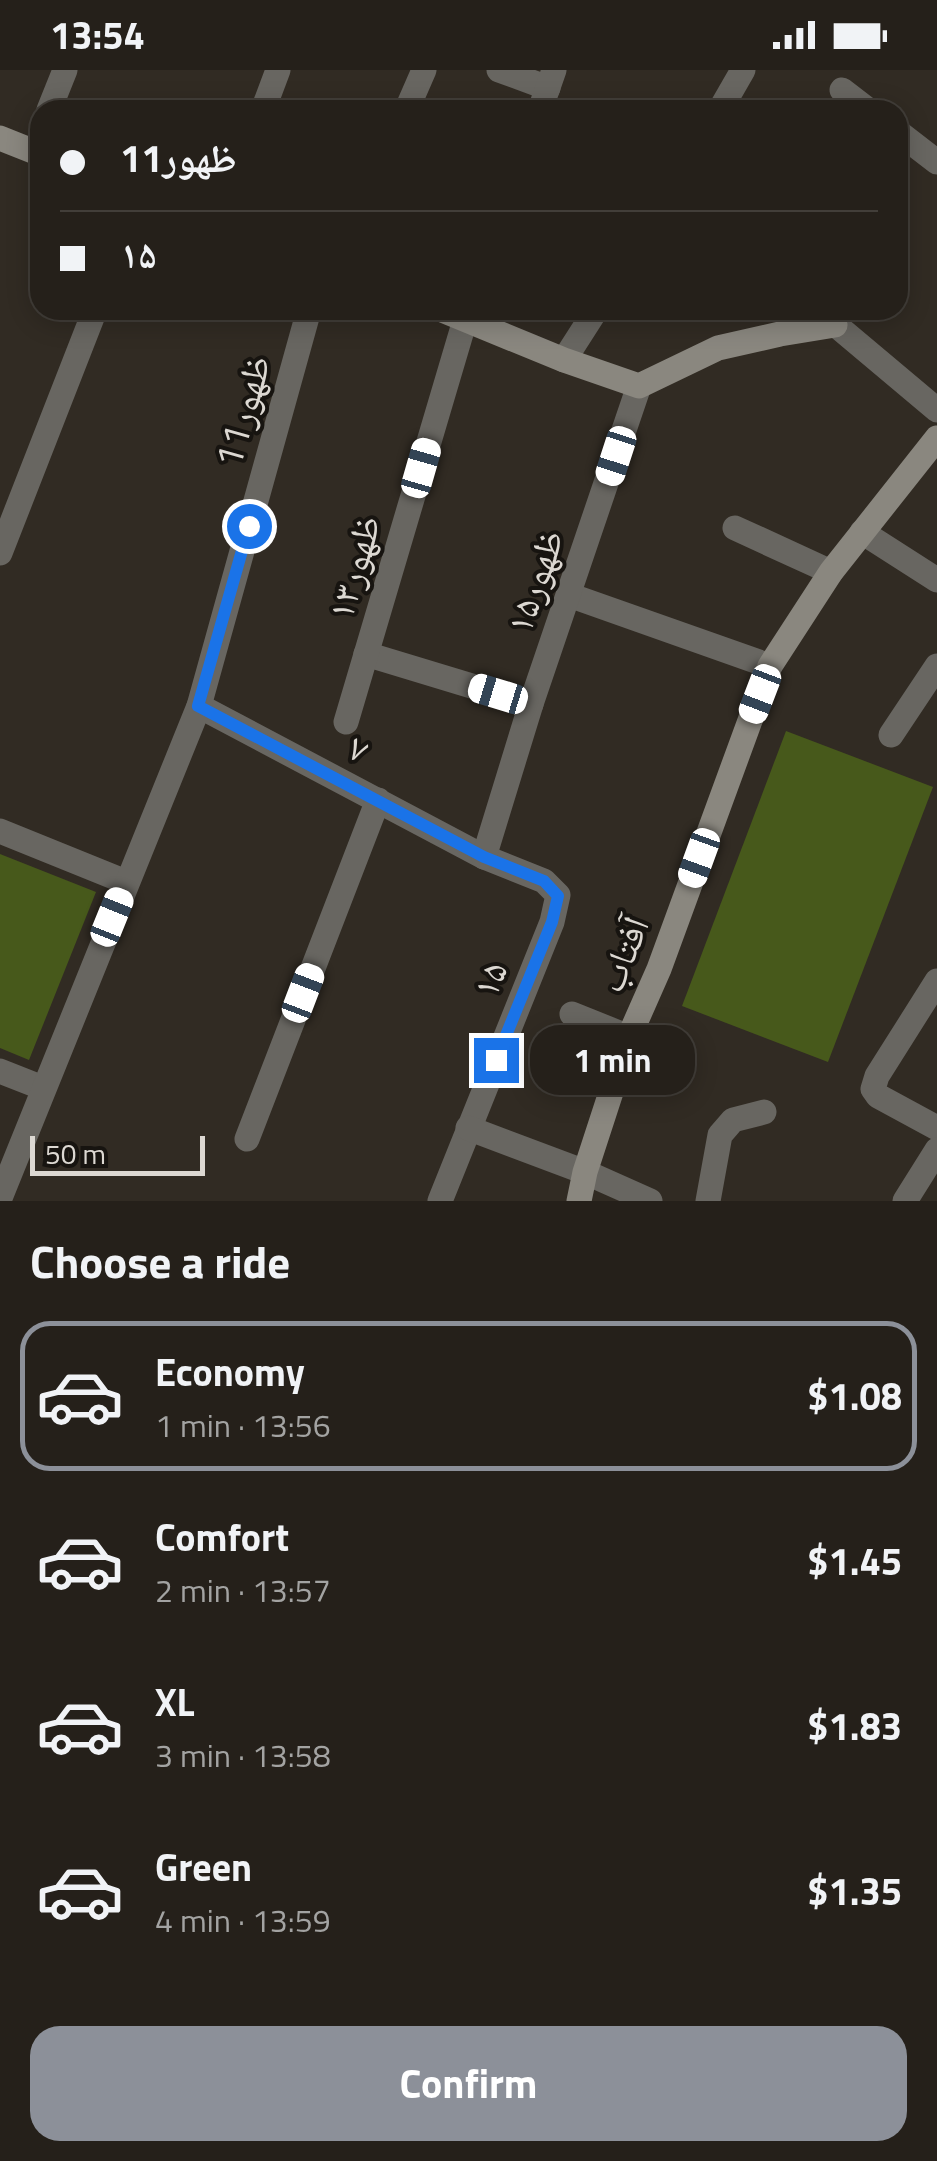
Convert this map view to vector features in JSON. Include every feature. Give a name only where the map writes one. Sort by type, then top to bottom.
[{"type":"street","points":[[53,100],[65,70]]},
{"type":"street","points":[[267,100],[278,70]]},
{"type":"street","points":[[411,100],[424,70]]},
{"type":"street","points":[[499,70],[547,89]]},
{"type":"street","points":[[726,100],[744,70]]},
{"type":"street","points":[[842,90],[855,100]]},
{"type":"street","points":[[0,138],[30,144]]},
{"type":"street","points":[[908,140],[937,162]]},
{"type":"street","points":[[0,553],[91,320]]},
{"type":"street","name":"11ظهور","points":[[0,1198],[198,706],[306,320]]},
{"type":"street","name":"ظهور۱۳","points":[[346,722],[456,320]]},
{"type":"street","points":[[474,320],[564,360],[639,386],[718,348],[820,320]]},
{"type":"street","points":[[564,360],[590,320]]},
{"type":"street","points":[[829,320],[937,410]]},
{"type":"street","name":"ظهور۱۵","points":[[484,857],[531,704],[639,386]]},
{"type":"street","name":"آفتاب","points":[[579,1201],[628,1037],[659,969],[770,666],[831,572],[937,438]]},
{"type":"street","points":[[735,528],[831,572]]},
{"type":"street","points":[[862,532],[937,580]]},
{"type":"street","points":[[569,595],[770,666]]},
{"type":"street","points":[[366,654],[531,704]]},
{"type":"street","points":[[891,735],[937,666]]},
{"type":"street","name":"۷","points":[[198,706],[484,857],[544,881],[558,896]]},
{"type":"street","points":[[246,1140],[378,800]]},
{"type":"street","points":[[0,831],[126,882]]},
{"type":"street","name":"۱۵","points":[[440,1201],[552,922],[558,896]]},
{"type":"street","points":[[937,980],[877,1076],[873,1089],[878,1096],[937,1128]]},
{"type":"street","points":[[572,1014],[628,1037]]},
{"type":"street","points":[[0,1071],[42,1088]]},
{"type":"street","points":[[708,1201],[720,1135],[732,1120],[764,1112]]},
{"type":"street","points":[[468,1128],[650,1201]]},
{"type":"street","points":[[905,1201],[937,1150]]},
{"type":"green space","points":[[786,731],[933,787],[828,1062],[682,1006]]},
{"type":"green space","points":[[0,854],[96,892],[29,1060],[0,1048]]},
{"type":"route","points":[[249,526],[198,706],[484,857],[544,881],[558,896],[552,922],[496,1060]]}]
